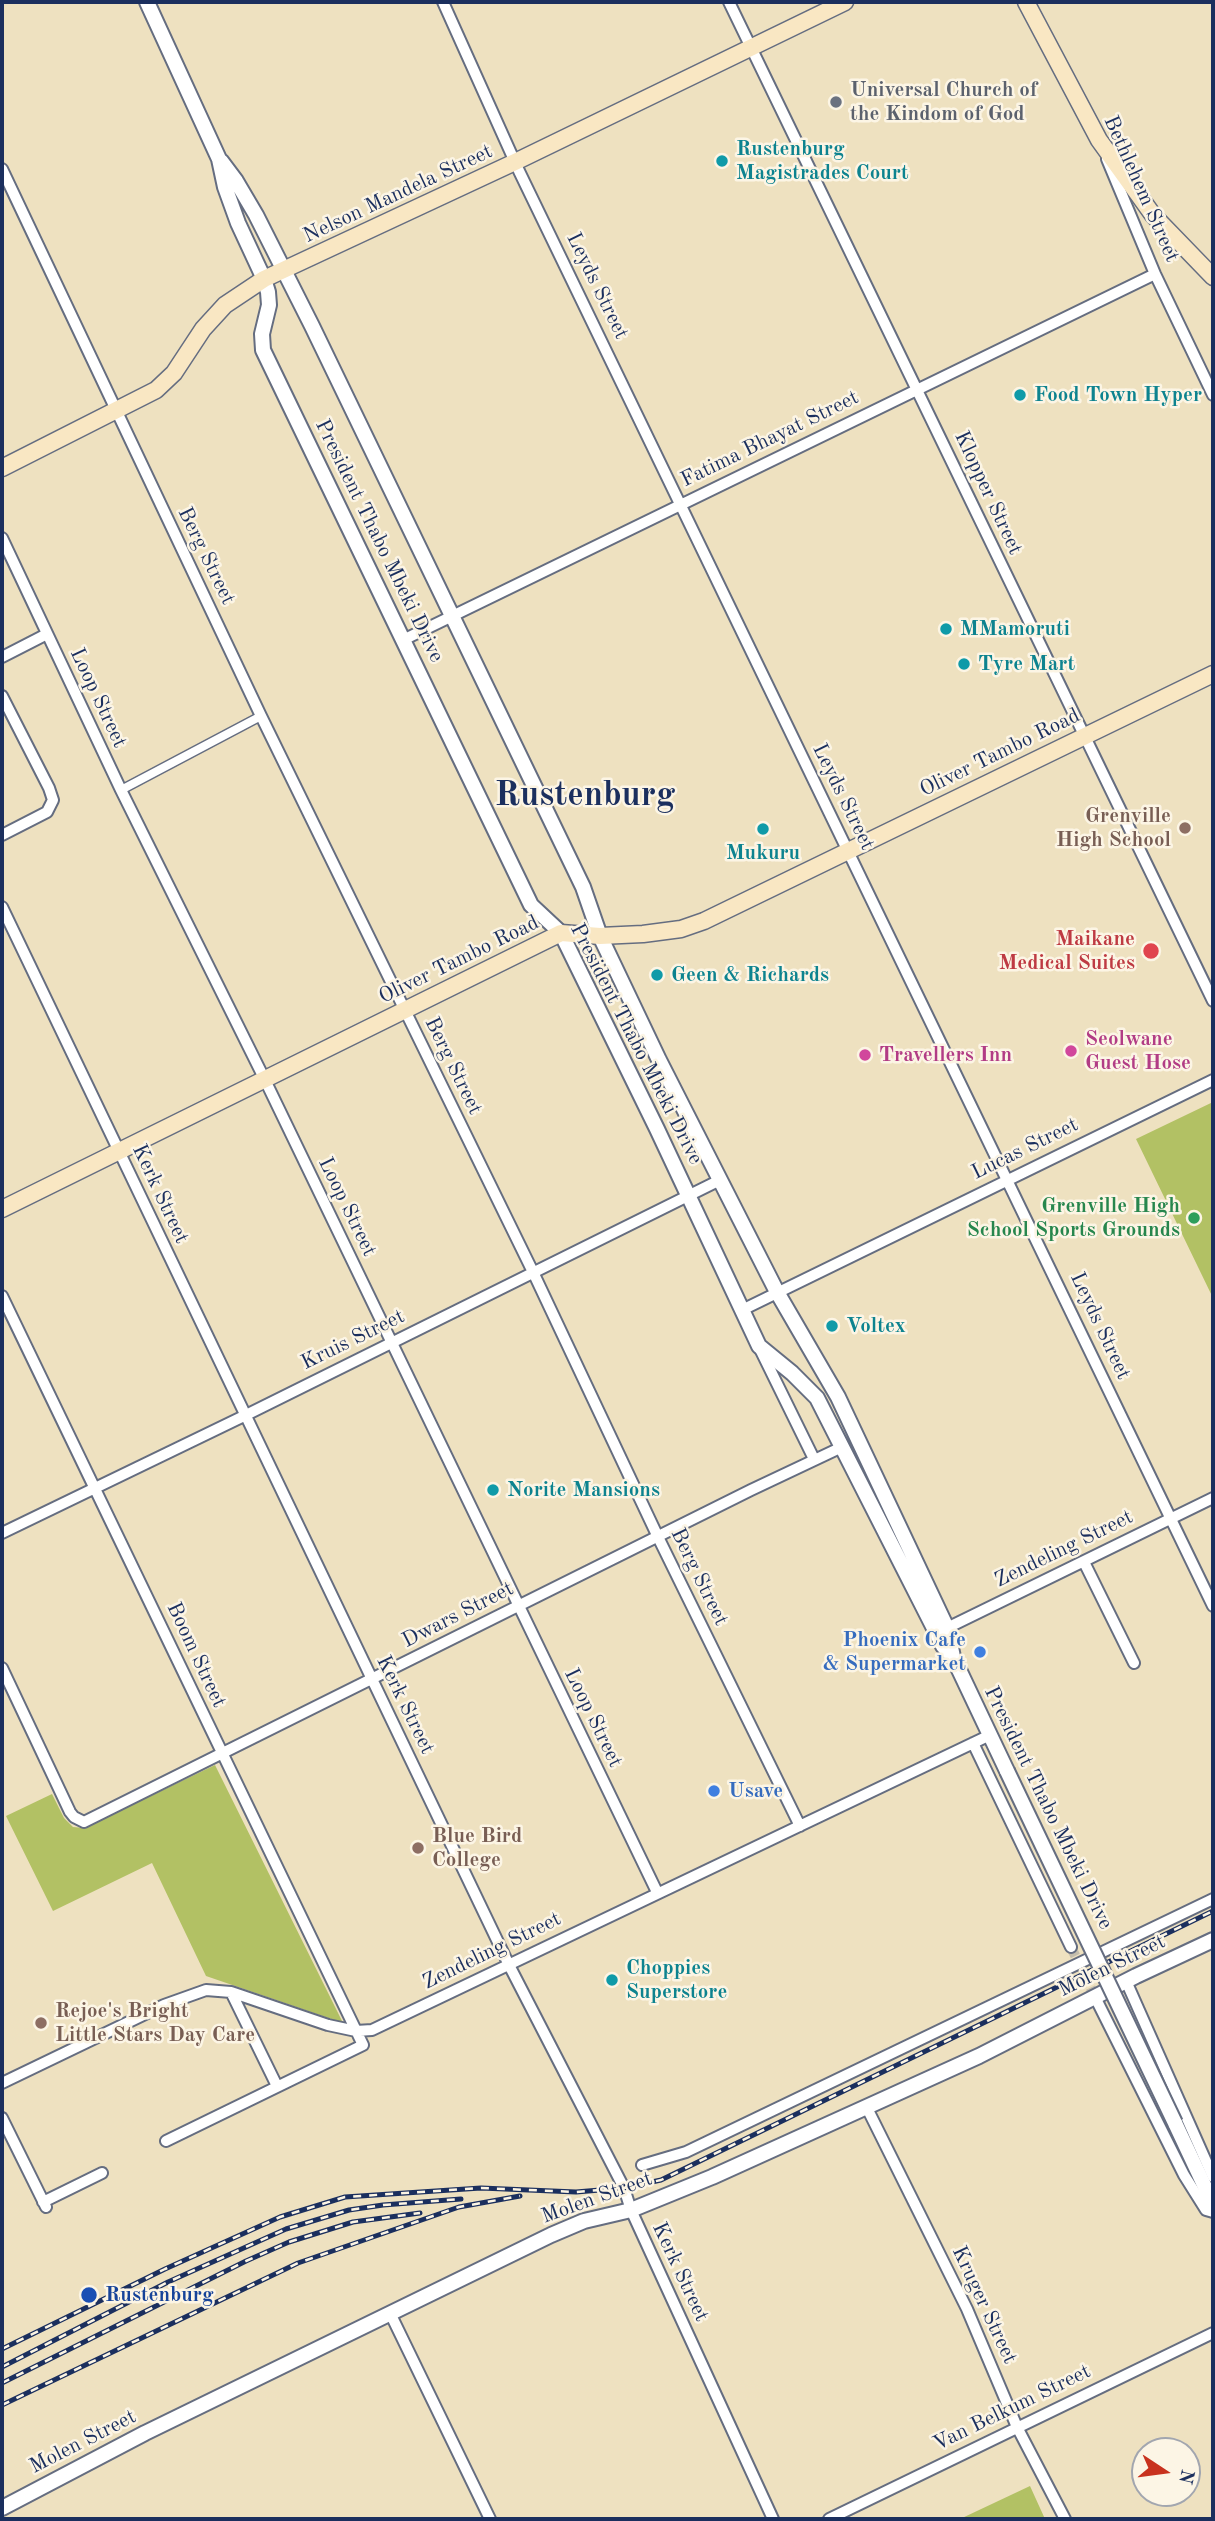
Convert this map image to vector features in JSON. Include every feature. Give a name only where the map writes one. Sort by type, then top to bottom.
[{"type":"main road","name":"Nelson Mandela Street","points":[[2,468],[156,390],[174,373],[204,329],[225,305],[264,279],[515,162],[845,2]]},
{"type":"main road","name":"Bethlehem Street","points":[[1026,2],[1099,140]]},
{"type":"main road","points":[[1099,140],[1153,215],[1213,276]]},
{"type":"main road","name":"Oliver Tambo Road","points":[[2,1209],[561,933],[601,939],[660,933],[704,921],[1213,674]]},
{"type":"street","name":"President Thabo Mbeki Drive","points":[[147,2],[219,159],[225,187],[238,223],[264,279],[269,305],[262,334],[263,350],[531,905],[561,933],[759,1346],[817,1398],[943,1646],[953,1657]]},
{"type":"street","name":"Leyds Street","points":[[443,2],[515,162],[847,851],[1009,1179],[1213,1606]]},
{"type":"street","name":"Klopper Street","points":[[729,2],[1213,1000]]},
{"type":"street","name":"Bethlehem Street","points":[[1099,140],[1155,274],[1213,395]]},
{"type":"street","name":"President Thabo Mbeki Drive","points":[[219,159],[256,215],[583,887],[601,939],[720,1180],[777,1292],[838,1397],[947,1628],[953,1657],[988,1736],[1213,2204]]},
{"type":"street","name":"Berg Street","points":[[2,169],[261,716],[800,1826]]},
{"type":"street","name":"Fatima Bhayat Street","points":[[403,640],[1155,274]]},
{"type":"street","name":"Loop Street","points":[[2,538],[121,790],[265,1080],[657,1892]]},
{"type":"street","points":[[2,657],[47,634]]},
{"type":"street","points":[[2,696],[52,794],[52,804],[47,812],[2,835]]},
{"type":"street","points":[[121,790],[261,716]]},
{"type":"street","name":"Kerk Street","points":[[2,907],[509,1965],[624,2188],[631,2210],[773,2519]]},
{"type":"street","name":"Lucas Street","points":[[742,1310],[1213,1080]]},
{"type":"street","name":"Kruis Street","points":[[2,1533],[720,1180]]},
{"type":"street","name":"Boom Street","points":[[2,1296],[356,2031]]},
{"type":"street","points":[[759,1346],[814,1459]]},
{"type":"street","name":"Dwars Street","points":[[2,1668],[70,1812],[84,1822],[842,1447]]},
{"type":"street","name":"Zendeling Street","points":[[947,1628],[1213,1498]]},
{"type":"street","points":[[1084,1562],[1134,1663]]},
{"type":"street","points":[[932,1624],[947,1628]]},
{"type":"street","name":"Zendeling Street","points":[[2,2083],[196,1992],[212,1989],[231,1992],[328,2025],[356,2031],[372,2030],[988,1736]]},
{"type":"street","points":[[973,1743],[1071,1947]]},
{"type":"street","name":"Molen Street","points":[[642,2165],[687,2152],[1213,1899]]},
{"type":"street","name":"Molen Street","points":[[2,2508],[145,2433],[562,2230],[584,2221],[631,2210],[867,2108],[979,2056],[1213,1940]]},
{"type":"street","points":[[1126,1981],[1213,2177]]},
{"type":"street","points":[[231,1992],[277,2086]]},
{"type":"street","points":[[1098,2003],[1184,2175],[1206,2210],[1213,2212]]},
{"type":"street","points":[[166,2141],[363,2046],[356,2031]]},
{"type":"street","name":"Kruger Street","points":[[867,2108],[967,2309],[1017,2427],[1065,2519]]},
{"type":"street","points":[[2,2118],[45,2205],[102,2172]]},
{"type":"street","points":[[390,2313],[490,2519]]},
{"type":"street","name":"Van Belkum Street","points":[[829,2519],[1213,2333]]},
{"type":"green space","name":"Grenville High School Sports Grounds","points":[[1213,1102],[1213,1298],[1136,1139]]},
{"type":"green space","points":[[215,1765],[343,2023],[206,1976],[152,1863],[53,1911],[6,1816],[52,1794],[64,1818],[73,1827],[84,1828]]},
{"type":"green space","points":[[1030,2486],[1045,2519],[960,2519]]},
{"type":"tunnel","points":[[1071,1947],[1097,2001]]},
{"type":"railway","points":[[2,2349],[165,2269],[280,2217],[345,2197],[481,2188],[576,2192],[624,2188],[661,2180],[1213,1911]]},
{"type":"railway","points":[[2,2405],[298,2263],[459,2207],[520,2196]]},
{"type":"railway","points":[[2,2367],[168,2282],[286,2229],[349,2210],[461,2199]]},
{"type":"railway","points":[[2,2383],[289,2242],[353,2222],[420,2213]]},
{"type":"place","name":"Universal Church of the Kindom of God","points":[[836,102]]},
{"type":"place","name":"Rustenburg Magistrades Court","points":[[722,161]]},
{"type":"place","name":"Food Town Hyper","points":[[1020,395]]},
{"type":"place","name":"MMamoruti","points":[[946,629]]},
{"type":"place","name":"Tyre Mart","points":[[964,664]]},
{"type":"place","name":"Grenville High School","points":[[1185,828]]},
{"type":"place","name":"Mukuru","points":[[763,829]]},
{"type":"place","name":"Maikane Medical Suites","points":[[1151,951]]},
{"type":"place","name":"Geen & Richards","points":[[657,975]]},
{"type":"place","name":"Seolwane Guest Hose","points":[[1071,1051]]},
{"type":"place","name":"Travellers Inn","points":[[865,1055]]},
{"type":"place","name":"Grenville High School Sports Grounds","points":[[1194,1218]]},
{"type":"place","name":"Voltex","points":[[832,1326]]},
{"type":"place","name":"Norite Mansions","points":[[493,1490]]},
{"type":"place","name":"Phoenix Cafe & Supermarket","points":[[980,1652]]},
{"type":"place","name":"Usave","points":[[714,1791]]},
{"type":"place","name":"Blue Bird College","points":[[418,1848]]},
{"type":"place","name":"Choppies Superstore","points":[[612,1980]]},
{"type":"place","name":"Rejoe's Bright Little Stars Day Care","points":[[41,2023]]},
{"type":"place","name":"Rustenburg","points":[[89,2295]]},
{"type":"district","name":"Rustenburg","points":[[585,796]]}]
